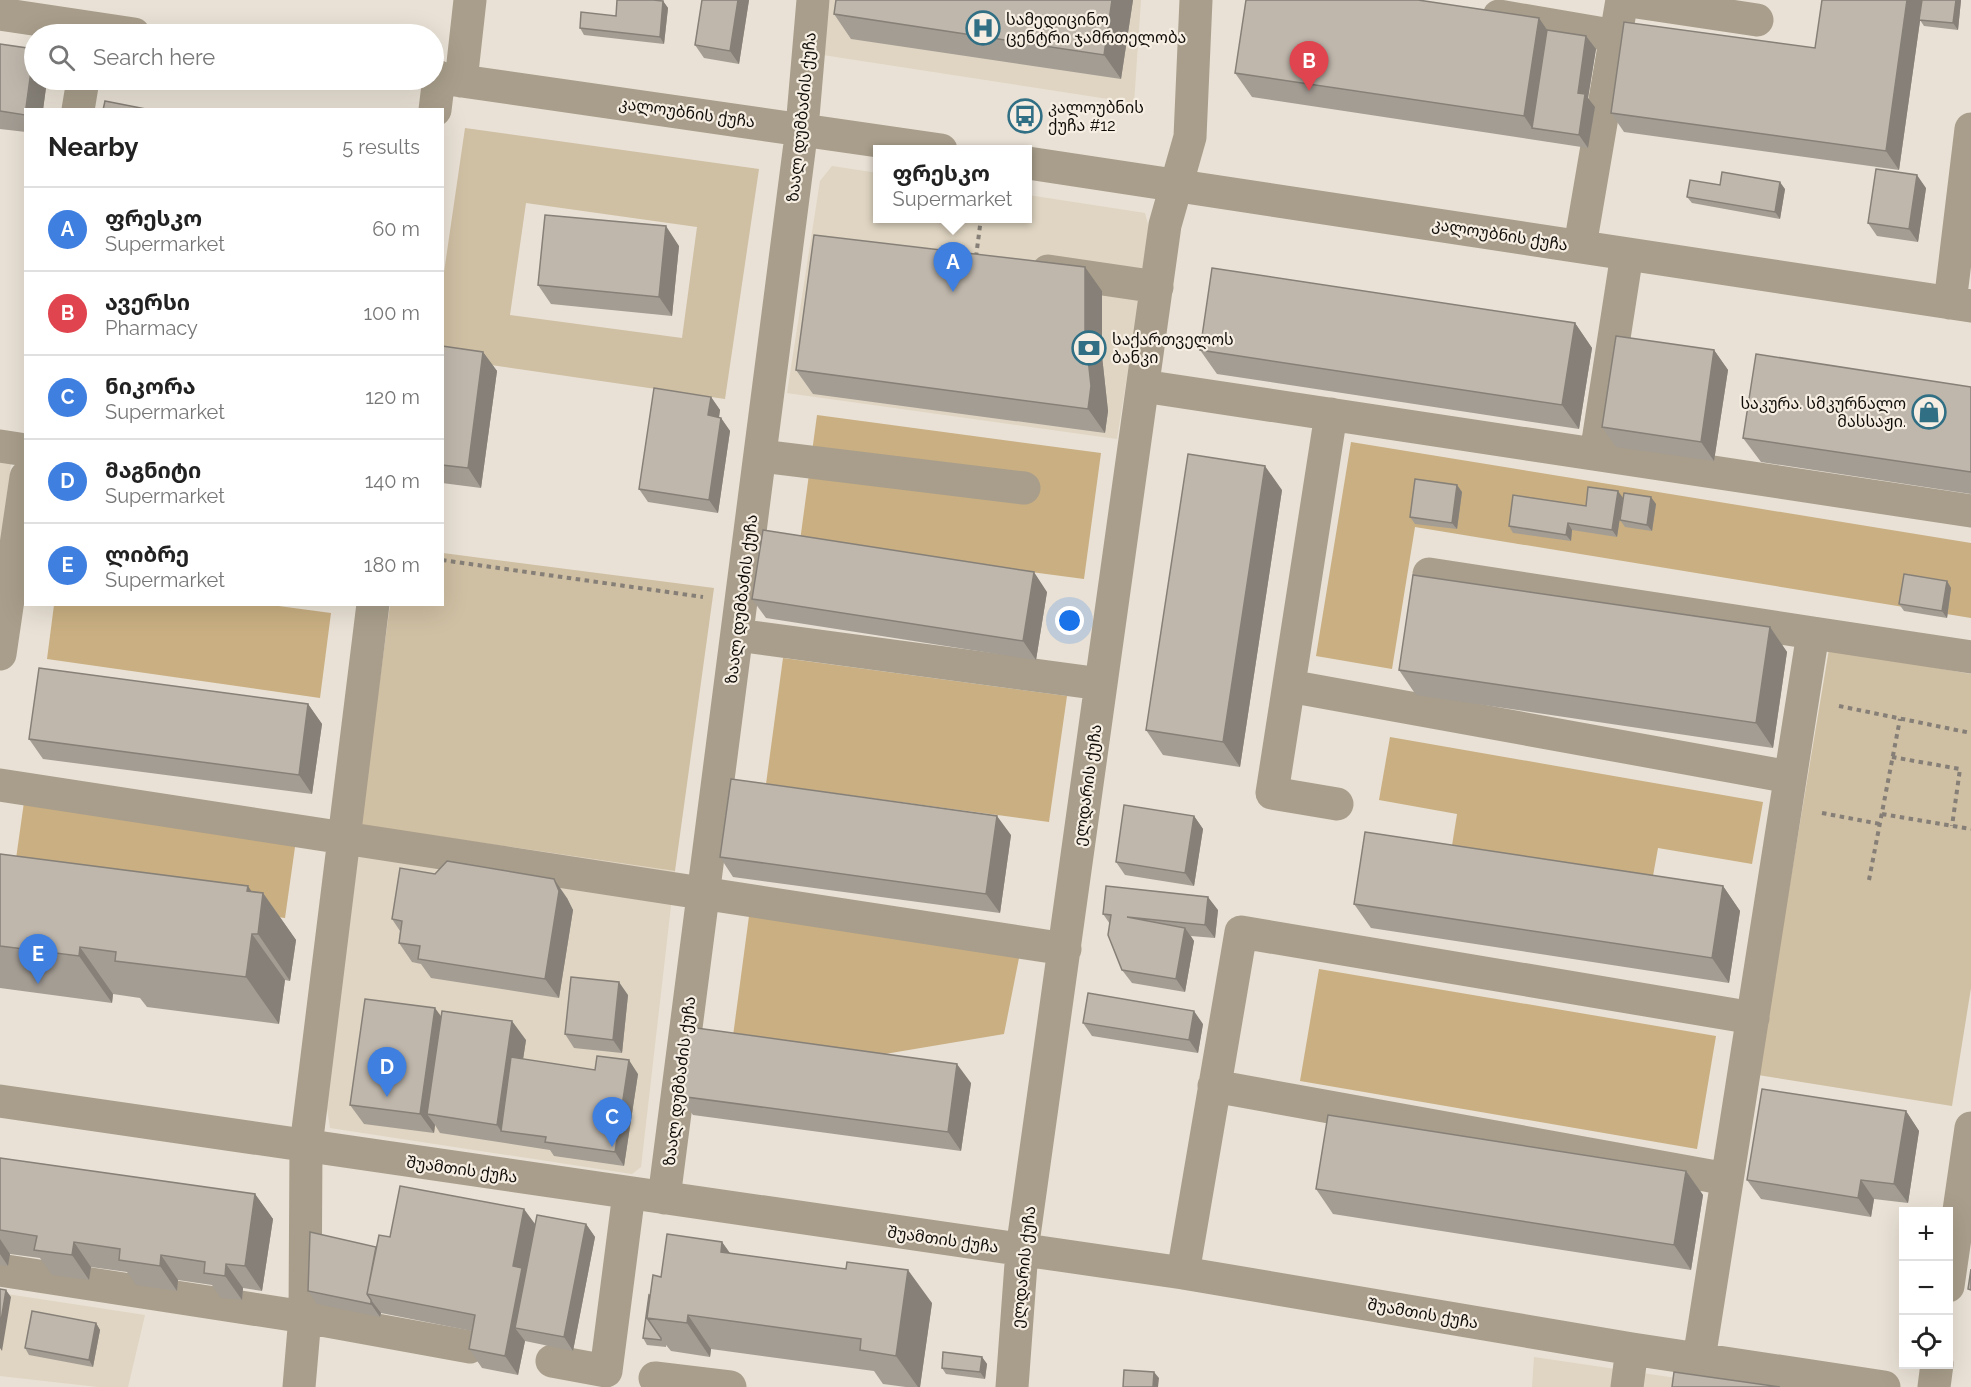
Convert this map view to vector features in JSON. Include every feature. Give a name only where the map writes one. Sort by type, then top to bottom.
[{"type":"street","points":[[444,78],[470,0]]},
{"type":"street","name":"ზაალ დუმბაძის ქუჩა","points":[[664,1198],[760,456],[800,234],[802,128],[813,0]]},
{"type":"street","name":"ელდარის ქუჩა","points":[[1012,1387],[1022,1250],[1157,287],[1166,225],[1190,137],[1196,0]]},
{"type":"street","points":[[1580,246],[1623,0],[1757,20]]},
{"type":"street","points":[[1468,11],[1616,36]]},
{"type":"street","points":[[0,14],[89,21]]},
{"type":"street","name":"კალოუბნის ქუჩა","points":[[444,78],[909,145]]},
{"type":"street","points":[[78,108],[81,90]]},
{"type":"street","points":[[436,108],[441,90]]},
{"type":"street","points":[[1961,304],[1971,129]]},
{"type":"street","name":"კალოუბნის ქუჩა","points":[[1032,164],[1961,304]]},
{"type":"street","points":[[1596,454],[1627,254]]},
{"type":"street","points":[[976,260],[1157,287]]},
{"type":"street","points":[[1143,386],[1971,511]]},
{"type":"street","points":[[1331,414],[1272,793],[1337,804]]},
{"type":"street","points":[[0,446],[24,450]]},
{"type":"street","points":[[760,456],[1024,488]]},
{"type":"street","points":[[0,654],[20,557],[24,504]]},
{"type":"street","points":[[1429,574],[1971,657]]},
{"type":"street","points":[[299,1387],[305,1317],[306,1146],[344,838],[369,606]]},
{"type":"street","points":[[1699,1359],[1727,1179],[1754,1088],[1753,1018],[1813,633]]},
{"type":"street","points":[[737,635],[1101,684]]},
{"type":"street","points":[[1289,686],[1788,791]]},
{"type":"street","points":[[0,785],[1065,949]]},
{"type":"street","points":[[1183,1273],[1240,932],[1753,1018]]},
{"type":"street","points":[[1214,1086],[1727,1179]]},
{"type":"street","name":"შუამთის ქუჩა","points":[[0,1101],[1183,1273],[1699,1359],[1884,1387]]},
{"type":"street","points":[[1953,1261],[1966,1196],[1971,1128]]},
{"type":"street","points":[[552,1361],[606,1371],[629,1193]]},
{"type":"street","points":[[0,1270],[305,1317],[470,1347]]},
{"type":"street","points":[[1627,1387],[1632,1348]]},
{"type":"street","points":[[1934,1387],[1936,1369]]},
{"type":"street","points":[[655,1378],[730,1387]]},
{"type":"path","points":[[976,260],[981,223]]},
{"type":"path","points":[[444,560],[741,602]]},
{"type":"path","points":[[1803,698],[1971,733]]},
{"type":"path","points":[[1869,880],[1900,718]]},
{"type":"path","points":[[1892,757],[1960,769],[1952,826]]},
{"type":"path","points":[[1788,791],[1880,824]]},
{"type":"path","points":[[1882,814],[1971,829]]},
{"type":"shaded area","name":"სამედიცინო ცენტრი ჯამრთელობა","points":[[830,0],[1141,0],[1134,103],[823,55]]},
{"type":"shaded area","points":[[465,128],[759,169],[725,399],[444,358],[444,272]],"holes":[[[526,203],[697,227],[682,338],[510,315]]]},
{"type":"shaded area","points":[[832,166],[873,172],[873,223],[1032,223],[1032,196],[1145,213],[1150,232],[1117,439],[787,393],[820,181]]},
{"type":"shaded area","points":[[817,415],[1101,453],[1084,579],[800,541]]},
{"type":"shaded area","points":[[1351,442],[1971,543],[1971,618],[1415,527],[1392,669],[1316,656]]},
{"type":"shaded area","points":[[0,454],[12,456],[0,548]]},
{"type":"shaded area","points":[[444,553],[714,588],[675,871],[360,825],[390,606],[444,606]]},
{"type":"shaded area","points":[[54,606],[278,606],[331,613],[320,698],[47,659]]},
{"type":"shaded area","points":[[1829,649],[1971,674],[1971,988],[1952,1106],[1758,1075]]},
{"type":"shaded area","points":[[783,658],[1067,696],[1049,822],[766,784]]},
{"type":"shaded area","points":[[1390,737],[1763,802],[1752,864],[1658,848],[1651,887],[1451,852],[1457,814],[1379,800]]},
{"type":"shaded area","points":[[24,802],[296,840],[285,918],[13,880]]},
{"type":"shaded area","points":[[360,825],[675,871],[641,1167],[632,1174],[330,1128],[325,1095]]},
{"type":"shaded area","points":[[749,916],[1019,958],[1004,1034],[855,1059],[733,1036]]},
{"type":"shaded area","points":[[1319,969],[1716,1036],[1697,1149],[1300,1081]]},
{"type":"shaded area","points":[[0,1293],[145,1315],[128,1387],[98,1387],[0,1376]]},
{"type":"shaded area","points":[[1534,1357],[1737,1387],[1532,1387]]},
{"type":"building","points":[[617,0],[663,1],[660,37],[580,28],[581,12],[616,16]]},
{"type":"building","points":[[702,0],[738,0],[730,51],[695,45]]},
{"type":"building","points":[[836,0],[1112,0],[1104,55],[834,14]]},
{"type":"building","points":[[1246,0],[1418,0],[1539,18],[1524,116],[1235,73]]},
{"type":"building","points":[[1822,0],[1907,0],[1886,151],[1611,113],[1624,22],[1815,48]]},
{"type":"building","points":[[1922,0],[1956,0],[1953,23],[1919,20]]},
{"type":"building","points":[[1547,30],[1586,36],[1578,93],[1585,94],[1579,135],[1532,128]]},
{"type":"building","points":[[0,44],[24,48],[24,90],[28,90],[24,115],[0,111]]},
{"type":"building","points":[[105,101],[141,108],[103,108]]},
{"type":"building","points":[[1876,169],[1917,175],[1909,229],[1868,223]]},
{"type":"building","points":[[1722,172],[1780,182],[1775,212],[1687,197],[1690,180],[1720,185]]},
{"type":"building","points":[[545,215],[666,226],[659,297],[538,285]]},
{"type":"building","points":[[814,235],[1085,267],[1085,331],[1091,386],[1088,409],[796,370]]},
{"type":"building","points":[[1212,268],[1575,323],[1562,405],[1200,350]]},
{"type":"building","points":[[1616,336],[1714,350],[1701,442],[1602,427]]},
{"type":"building","points":[[444,346],[483,352],[468,468],[444,465]]},
{"type":"building","points":[[1756,354],[1971,387],[1971,472],[1743,438]]},
{"type":"building","points":[[654,388],[711,397],[708,415],[721,418],[709,500],[639,489]]},
{"type":"building","points":[[1188,454],[1265,466],[1223,742],[1146,730]]},
{"type":"building","points":[[1415,479],[1457,485],[1452,523],[1410,517]]},
{"type":"building","points":[[1588,487],[1618,491],[1612,530],[1568,523],[1566,535],[1509,526],[1513,495],[1586,506]]},
{"type":"building","points":[[1624,493],[1651,497],[1647,525],[1620,520]]},
{"type":"building","points":[[763,530],[1034,572],[1023,641],[752,599]]},
{"type":"building","points":[[1904,574],[1947,581],[1942,611],[1899,604]]},
{"type":"building","points":[[1413,575],[1770,627],[1756,723],[1399,670]]},
{"type":"building","points":[[39,668],[308,704],[299,775],[29,739]]},
{"type":"building","points":[[731,779],[997,816],[986,894],[720,857]]},
{"type":"building","points":[[1124,805],[1194,816],[1185,873],[1116,862]]},
{"type":"building","points":[[1365,832],[1723,886],[1712,958],[1354,904]]},
{"type":"building","points":[[0,854],[248,886],[247,891],[263,893],[258,934],[252,934],[246,977],[115,961],[116,952],[80,947],[79,956],[0,946]]},
{"type":"building","points":[[447,861],[554,879],[559,891],[545,979],[418,959],[420,946],[399,943],[402,921],[392,919],[400,868],[435,874]]},
{"type":"building","points":[[1106,886],[1208,897],[1205,925],[1127,917],[1185,928],[1176,979],[1122,970],[1108,935],[1111,915],[1103,914]]},
{"type":"building","points":[[571,977],[619,982],[613,1040],[565,1034]]},
{"type":"building","points":[[1088,993],[1194,1011],[1189,1040],[1083,1023]]},
{"type":"building","points":[[365,999],[435,1008],[420,1114],[350,1105]]},
{"type":"building","points":[[442,1011],[512,1021],[497,1125],[427,1114]]},
{"type":"building","points":[[689,1027],[957,1064],[948,1132],[679,1096]]},
{"type":"building","points":[[597,1056],[629,1060],[615,1152],[545,1142],[546,1137],[501,1131],[511,1057],[595,1070]]},
{"type":"building","points":[[1762,1089],[1906,1111],[1894,1184],[1861,1180],[1858,1198],[1747,1180]]},
{"type":"building","points":[[1328,1115],[1686,1171],[1674,1245],[1316,1189]]},
{"type":"building","points":[[0,1158],[255,1194],[245,1266],[226,1264],[225,1276],[204,1273],[205,1262],[161,1255],[160,1266],[119,1260],[120,1249],[74,1242],[72,1255],[34,1250],[37,1236],[0,1230]]},
{"type":"building","points":[[400,1186],[524,1209],[513,1266],[522,1268],[505,1356],[469,1349],[475,1315],[367,1294],[379,1235],[390,1237]]},
{"type":"building","points":[[537,1215],[586,1224],[564,1337],[515,1328]]},
{"type":"building","points":[[310,1232],[376,1247],[367,1294],[371,1304],[308,1291]]},
{"type":"building","points":[[667,1234],[722,1242],[721,1252],[846,1269],[847,1262],[908,1270],[896,1356],[860,1350],[861,1339],[688,1315],[687,1323],[647,1318],[653,1275],[661,1277]]},
{"type":"building","points":[[1971,1269],[1971,1290],[1968,1289]]},
{"type":"building","points":[[0,1289],[6,1290],[0,1327]]},
{"type":"building","points":[[649,1295],[647,1318],[661,1340],[643,1338]]},
{"type":"building","points":[[32,1311],[96,1323],[89,1360],[25,1348]]},
{"type":"building","points":[[943,1352],[982,1357],[980,1372],[942,1368]]},
{"type":"building","points":[[1124,1370],[1154,1372],[1153,1387],[1123,1387]]},
{"type":"building","points":[[1674,1372],[1780,1387],[1672,1387]]},
{"type":"place","name":"სამედიცინო ცენტრი ჯამრთელობა","points":[[983,28]]},
{"type":"place","name":"ავერსი","points":[[1309,91]]},
{"type":"place","name":"კალოუბნის ქუჩა #12","points":[[1025,116]]},
{"type":"place","name":"ფრესკო","points":[[953,292]]},
{"type":"place","name":"საქართველოს ბანკი","points":[[1089,348]]},
{"type":"place","name":"საკურა. სმკურნალო მასსაჟი.","points":[[1929,412]]},
{"type":"place","name":"ლიბრე","points":[[38,984]]},
{"type":"place","name":"მაგნიტი","points":[[387,1097]]},
{"type":"place","name":"ნიკორა","points":[[612,1147]]}]
